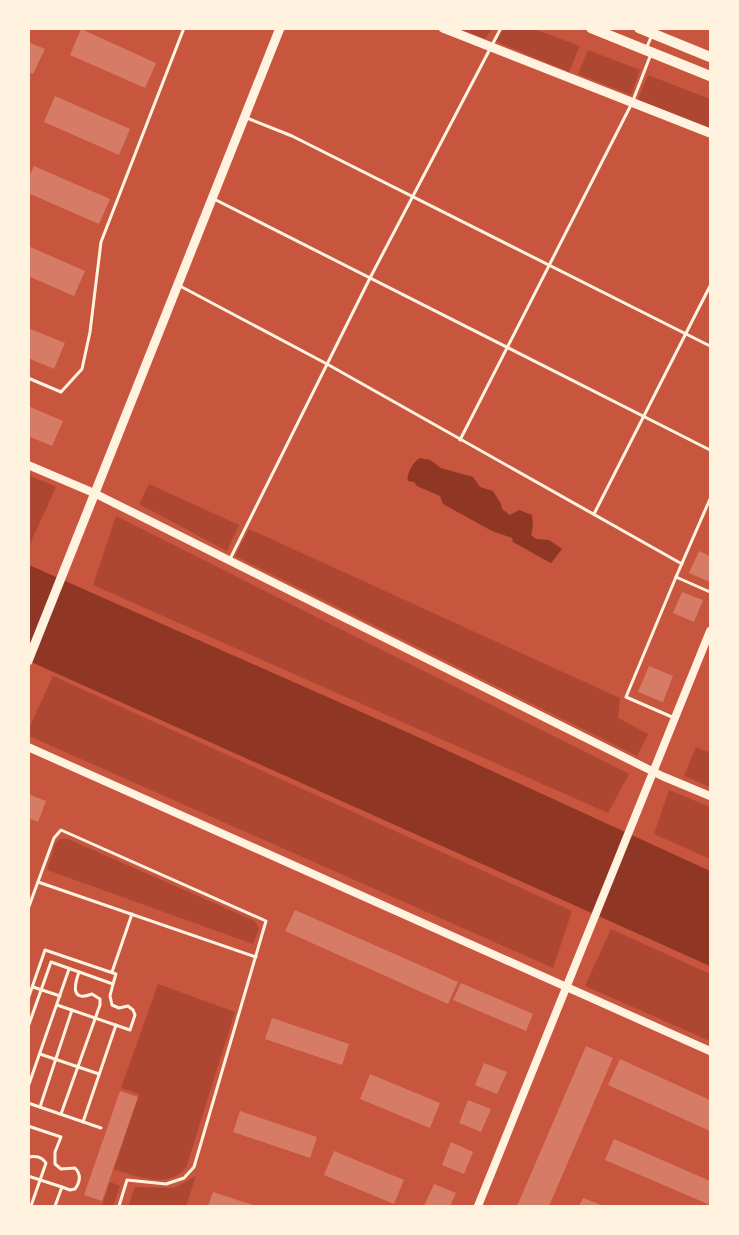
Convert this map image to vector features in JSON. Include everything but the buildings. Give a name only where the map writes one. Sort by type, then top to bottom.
[{"type":"main road","points":[[28,661],[279,28]]},
{"type":"main road","points":[[443,28],[711,133]]},
{"type":"main road","points":[[591,28],[711,76]]},
{"type":"main road","points":[[639,28],[654,31],[711,57]]},
{"type":"street","points":[[28,465],[94,493],[653,772],[711,796]]},
{"type":"street","points":[[478,1206],[711,631]]},
{"type":"street","points":[[28,747],[711,1051]]},
{"type":"lane","points":[[28,378],[61,392],[82,369],[90,332],[101,242],[184,28]]},
{"type":"lane","points":[[229,560],[370,278],[501,28]]},
{"type":"lane","points":[[460,440],[632,103],[654,31]]},
{"type":"lane","points":[[244,117],[292,136],[711,346]]},
{"type":"lane","points":[[212,198],[711,450]]},
{"type":"lane","points":[[177,285],[327,364],[682,564]]},
{"type":"lane","points":[[594,514],[711,286]]},
{"type":"lane","points":[[675,718],[626,698],[711,499]]},
{"type":"lane","points":[[676,577],[711,592]]},
{"type":"lane","points":[[28,909],[54,838],[61,830],[266,921],[194,1167],[184,1178],[166,1184],[127,1180],[119,1206]]},
{"type":"lane","points":[[38,882],[256,957]]},
{"type":"lane","points":[[112,972],[132,914]]},
{"type":"lane","points":[[28,999],[45,950],[116,974],[110,996],[112,1005],[119,1008],[128,1006],[135,1015],[130,1030],[57,1005]]},
{"type":"lane","points":[[28,1027],[51,962],[113,984]]},
{"type":"lane","points":[[28,1088],[69,969]]},
{"type":"lane","points":[[61,1114],[100,999],[92,994],[83,997],[75,991],[79,972]]},
{"type":"lane","points":[[33,987],[60,996]]},
{"type":"lane","points":[[40,1107],[72,1010]]},
{"type":"lane","points":[[83,1122],[116,1025]]},
{"type":"lane","points":[[40,1054],[99,1074]]},
{"type":"lane","points":[[28,1103],[101,1128]]},
{"type":"lane","points":[[28,1126],[61,1137],[55,1152],[55,1164],[61,1169],[75,1168],[80,1177],[75,1189],[70,1190],[28,1176]]},
{"type":"lane","points":[[28,1157],[43,1158],[46,1163],[31,1206]]},
{"type":"lane","points":[[55,1206],[62,1187]]},
{"type":"shaded area","points":[[460,29],[492,29],[485,39]]},
{"type":"shaded area","points":[[503,29],[534,29],[580,46],[569,72],[495,41]]},
{"type":"shaded area","points":[[588,50],[640,70],[631,95],[578,74]]},
{"type":"shaded area","points":[[648,75],[710,99],[710,130],[637,101]]},
{"type":"shaded area","points":[[420,458],[430,460],[441,468],[473,477],[480,487],[493,491],[502,509],[510,515],[519,510],[532,515],[531,535],[536,539],[549,540],[562,549],[551,563],[513,542],[512,538],[492,531],[443,504],[440,496],[408,481],[411,468]]},
{"type":"shaded area","points":[[29,475],[56,487],[29,546]]},
{"type":"shaded area","points":[[149,484],[239,525],[227,551],[139,504]]},
{"type":"shaded area","points":[[116,516],[629,774],[608,813],[93,585]]},
{"type":"shaded area","points":[[249,529],[620,698],[618,718],[648,734],[637,756],[235,556]]},
{"type":"shaded area","points":[[29,565],[420,738],[710,871],[710,966],[29,661]]},
{"type":"shaded area","points":[[53,676],[572,911],[553,968],[29,736],[29,728]]},
{"type":"shaded area","points":[[696,747],[710,753],[710,787],[684,776]]},
{"type":"shaded area","points":[[669,790],[710,807],[710,859],[654,834]]},
{"type":"shaded area","points":[[60,839],[68,839],[255,921],[259,929],[253,944],[47,870],[55,844]]},
{"type":"shaded area","points":[[611,929],[710,974],[710,1041],[585,986]]},
{"type":"shaded area","points":[[158,984],[235,1012],[186,1168],[174,1177],[159,1180],[114,1169],[139,1094],[121,1088]]},
{"type":"shaded area","points":[[196,1176],[186,1206],[128,1206],[135,1187],[174,1188]]},
{"type":"shaded area","points":[[110,1182],[120,1186],[113,1206],[102,1206]]}]
